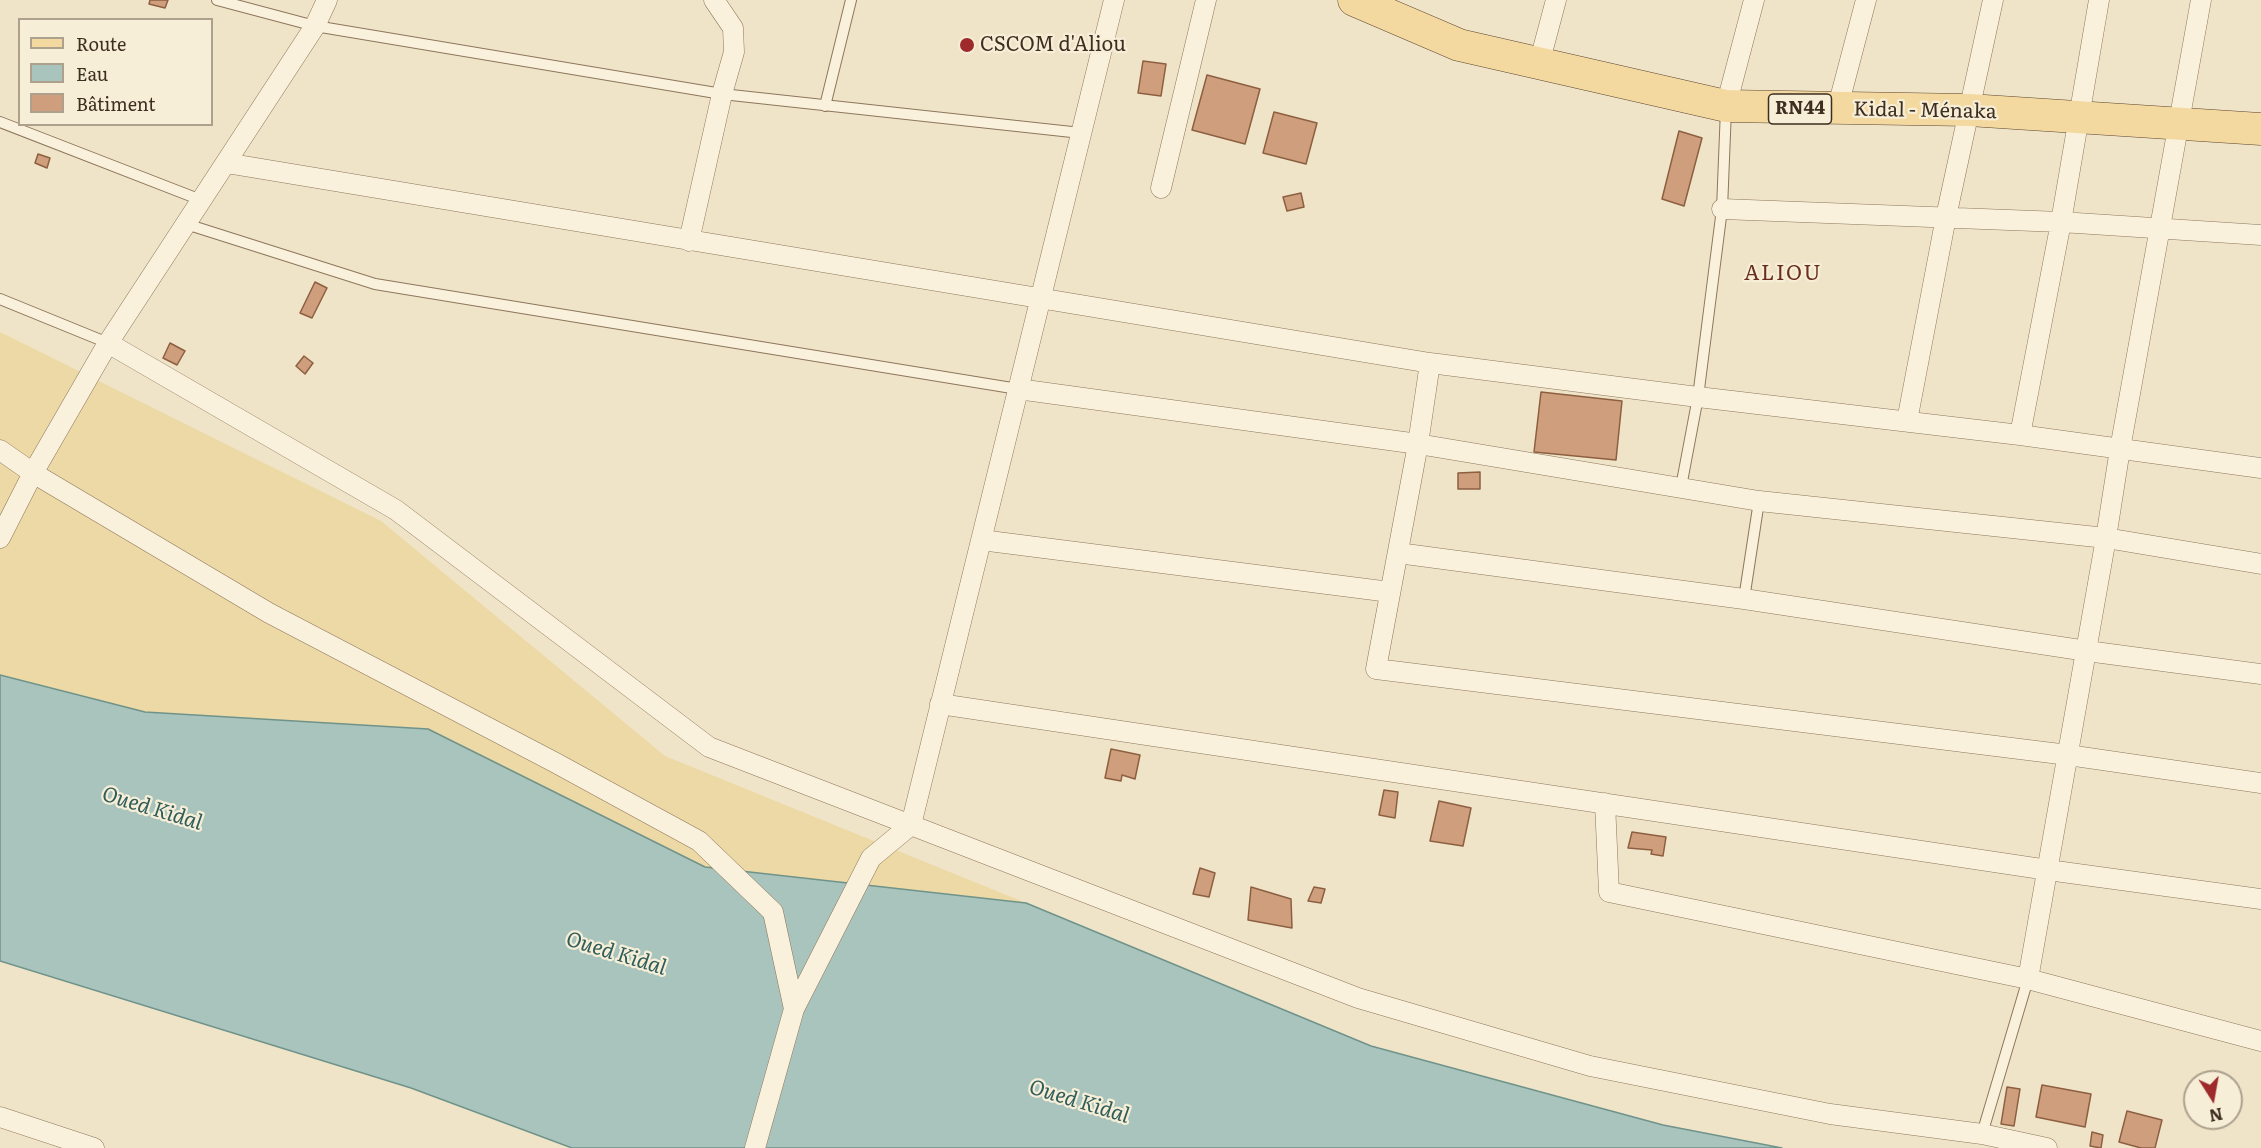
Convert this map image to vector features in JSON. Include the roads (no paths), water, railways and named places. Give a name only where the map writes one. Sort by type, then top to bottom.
[{"type":"main road","name":"Kidal - Ménaka","points":[[1354,0],[1459,45],[1726,106],[1837,110],[1969,110],[2261,129]]},
{"type":"street","points":[[0,538],[33,473],[108,343],[315,26],[327,0]]},
{"type":"street","points":[[689,241],[722,94],[734,52],[733,28],[714,0]]},
{"type":"street","points":[[755,1148],[794,1009],[871,858],[911,825],[1114,0]]},
{"type":"street","points":[[1161,188],[1206,0]]},
{"type":"street","points":[[1539,64],[1556,0]]},
{"type":"street","points":[[1726,106],[1754,0]]},
{"type":"street","points":[[1837,110],[1866,0]]},
{"type":"street","points":[[1907,421],[1946,217],[1993,0]]},
{"type":"street","points":[[2019,435],[2061,222],[2099,0]]},
{"type":"street","points":[[2028,979],[2201,0]]},
{"type":"street","points":[[226,163],[1430,363],[1698,398],[2019,435],[2261,468]]},
{"type":"street","points":[[1722,209],[2061,222],[2261,235]]},
{"type":"street","points":[[108,343],[396,510],[709,747],[1358,998],[1579,1063],[1830,1114],[1982,1134],[2047,1148]]},
{"type":"street","points":[[1430,363],[1418,444],[1376,669],[2068,755],[2261,783]]},
{"type":"street","points":[[1018,389],[1418,444],[1759,501],[2106,538],[2261,564]]},
{"type":"street","points":[[0,450],[33,473],[269,613],[554,762],[699,842],[773,912],[794,1009]]},
{"type":"street","points":[[981,540],[1390,592]]},
{"type":"street","points":[[1398,553],[1744,599],[2086,651],[2261,674]]},
{"type":"street","points":[[940,704],[2048,870],[2261,899]]},
{"type":"street","points":[[1605,803],[1609,892],[2028,979],[2261,1041]]},
{"type":"street","points":[[0,1117],[94,1148]]},
{"type":"lane","points":[[217,0],[315,26],[722,94],[1081,133]]},
{"type":"lane","points":[[825,105],[851,0]]},
{"type":"lane","points":[[1681,487],[1698,398],[1722,209],[1726,106]]},
{"type":"lane","points":[[0,122],[201,200]]},
{"type":"lane","points":[[186,224],[375,284],[1018,389]]},
{"type":"lane","points":[[0,299],[108,343]]},
{"type":"lane","points":[[1744,599],[1759,501]]},
{"type":"lane","points":[[1982,1134],[2028,979]]},
{"type":"water","name":"Oued Kidal","points":[[0,675],[145,712],[428,729],[705,867],[1026,903],[1371,1046],[1663,1125],[1782,1148],[572,1148],[411,1088],[0,961]]},
{"type":"place","name":"CSCOM d'Aliou","points":[[967,45]]},
{"type":"district","name":"ALIOU","points":[[1783,274]]}]
